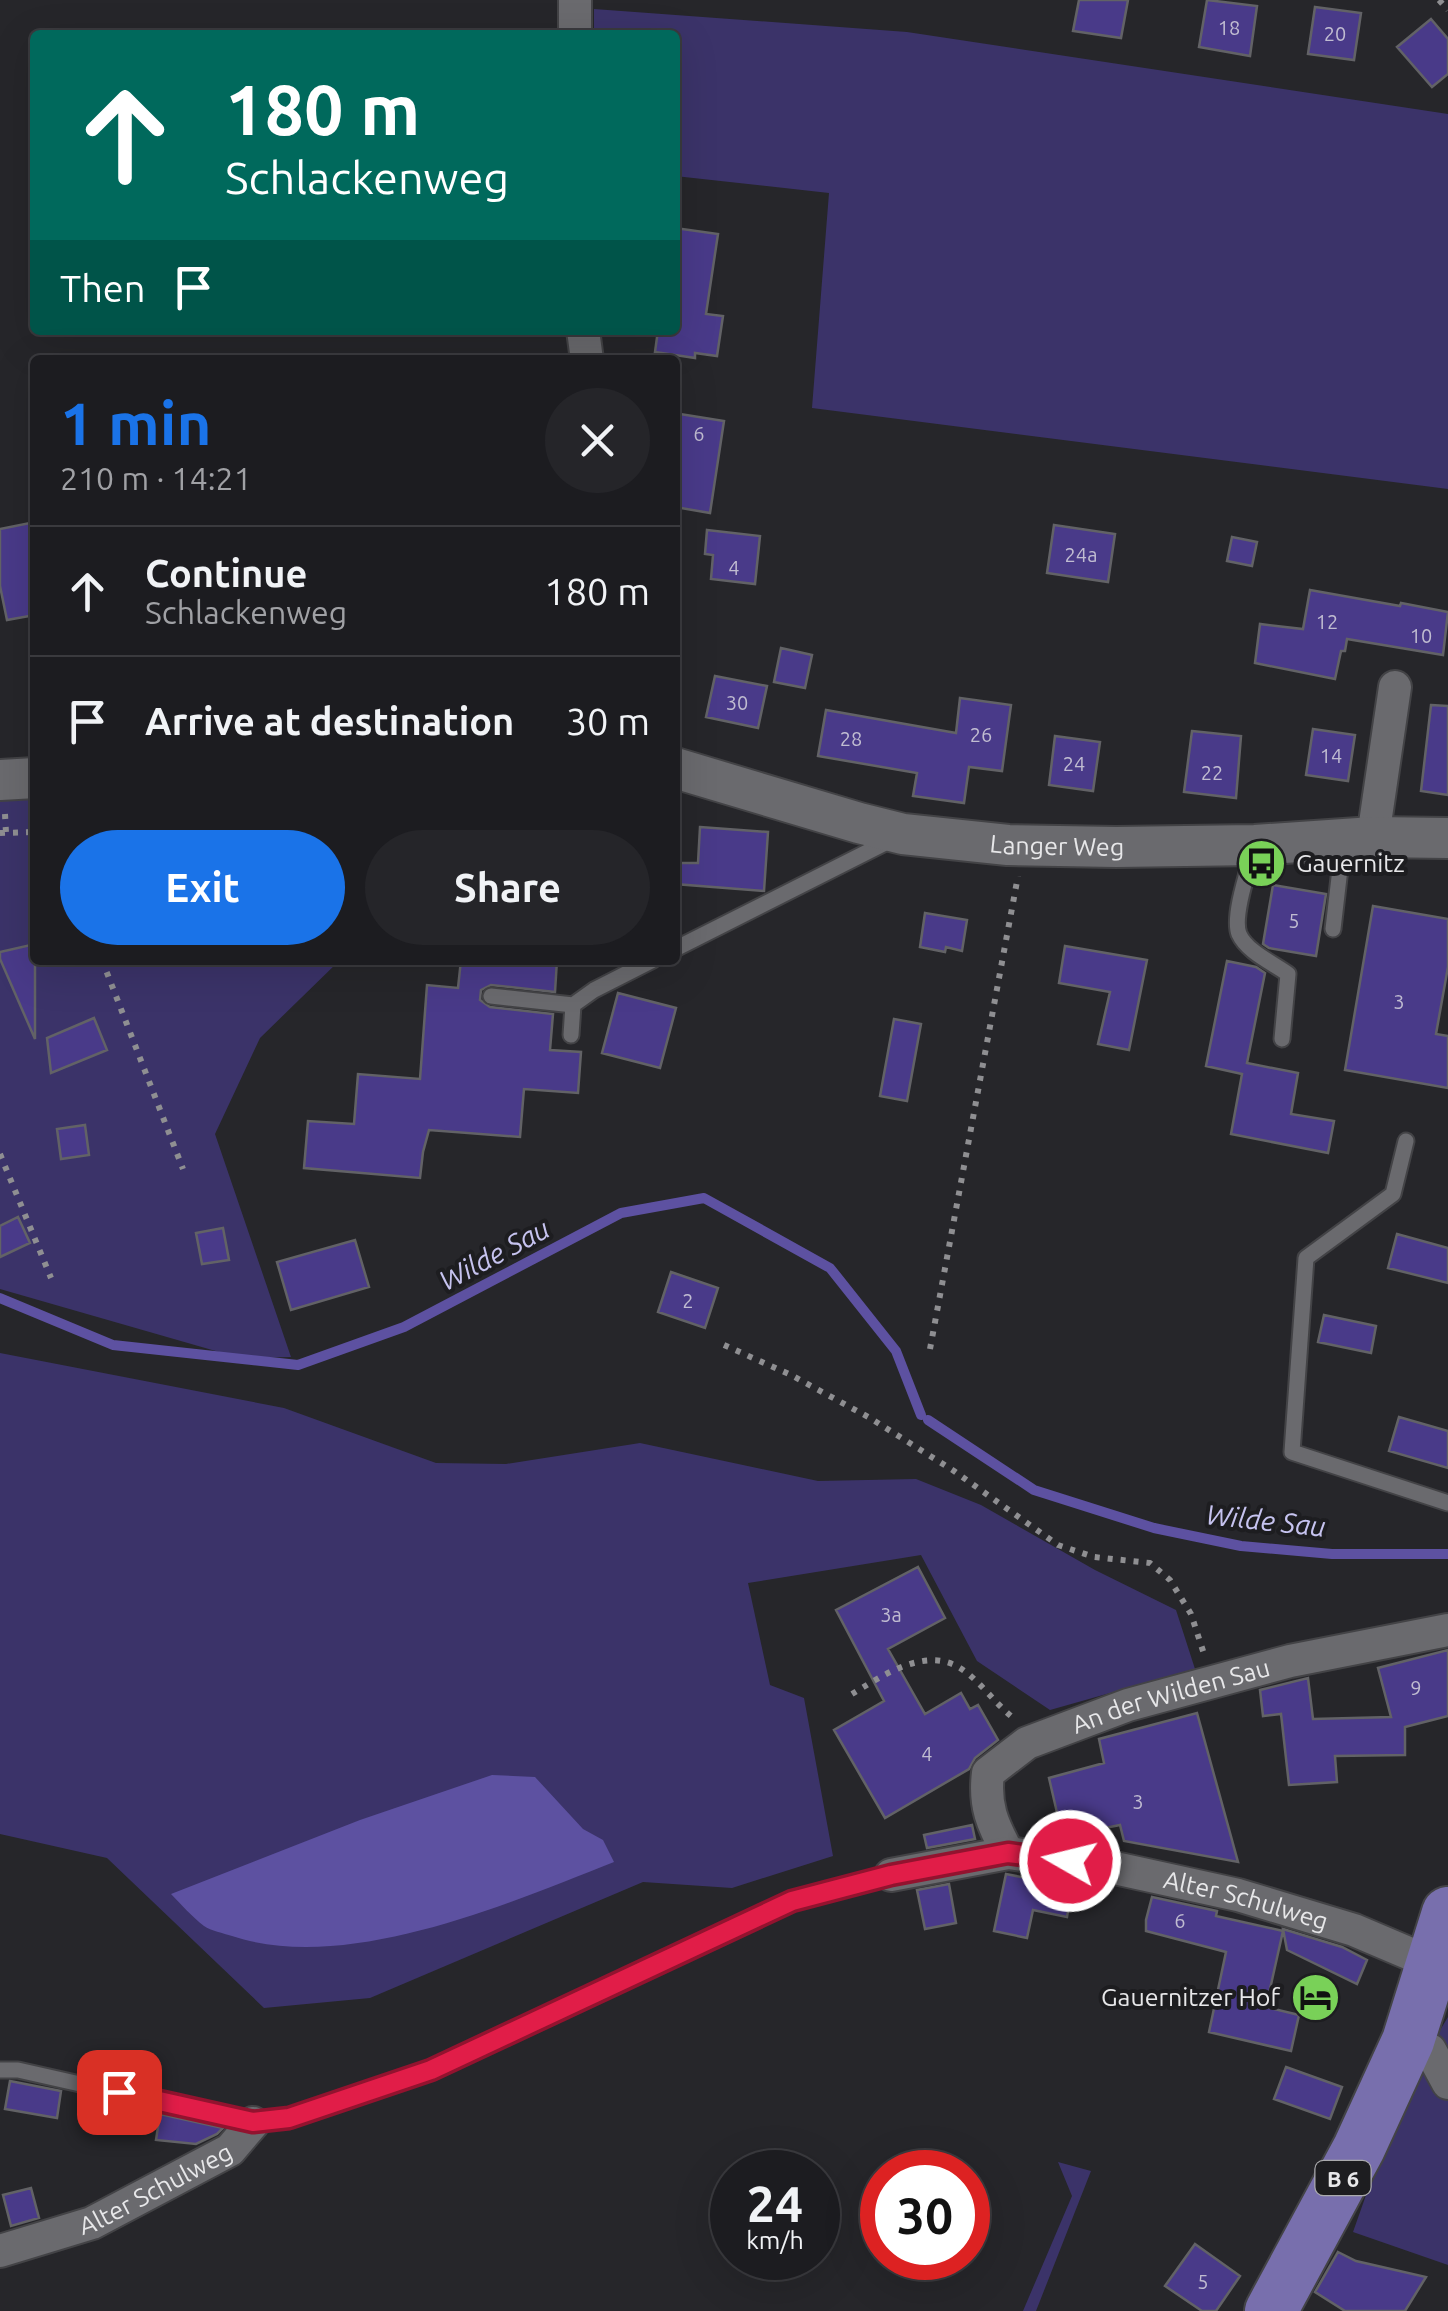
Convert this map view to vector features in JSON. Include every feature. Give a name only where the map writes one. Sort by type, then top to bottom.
[{"type":"main road","name":"B 6","points":[[1271,2311],[1359,2148],[1408,2041],[1448,1913]]},
{"type":"street","points":[[575,0],[575,30]]},
{"type":"street","points":[[1358,838],[1395,688]]},
{"type":"street","name":"Langer Weg","points":[[680,770],[903,834],[1024,846],[1255,845],[1358,838],[1448,838]]},
{"type":"street","points":[[0,780],[30,778]]},
{"type":"street","name":"An der Wilden Sau","points":[[1008,1853],[993,1827],[985,1795],[988,1772],[1027,1743],[1128,1706],[1290,1661],[1448,1630]]},
{"type":"street","name":"Alter Schulweg","points":[[891,1875],[1008,1853],[1101,1865],[1238,1896],[1354,1930],[1434,1964]]},
{"type":"street","points":[[1408,2041],[1430,2050],[1448,2084]]},
{"type":"street","name":"Alter Schulweg","points":[[0,2252],[92,2223],[230,2150],[253,2122]]},
{"type":"lane","points":[[680,946],[903,834]]},
{"type":"lane","points":[[1333,929],[1358,838]]},
{"type":"lane","points":[[1255,845],[1238,914],[1239,934],[1254,951],[1288,974],[1282,1038]]},
{"type":"lane","points":[[491,996],[573,1005],[643,965]]},
{"type":"lane","points":[[571,1035],[573,1005]]},
{"type":"lane","points":[[1406,1141],[1393,1194],[1306,1258],[1292,1452],[1448,1503]]},
{"type":"lane","name":"Alter Schulweg","points":[[253,2122],[289,2118],[431,2070],[792,1901],[891,1875]]},
{"type":"lane","points":[[0,2070],[18,2070],[253,2122]]},
{"type":"path","points":[[1439,0],[1448,10]]},
{"type":"path","points":[[0,833],[30,832]]},
{"type":"path","points":[[930,1350],[1024,846]]},
{"type":"path","points":[[104,965],[183,1168]]},
{"type":"path","points":[[0,1154],[51,1278]]},
{"type":"path","points":[[724,1345],[791,1375],[870,1418],[954,1471],[1058,1545],[1094,1557],[1150,1563],[1170,1580],[1191,1614],[1212,1683]]},
{"type":"path","points":[[852,1694],[912,1662],[942,1659],[962,1669],[1014,1718],[1027,1743]]},
{"type":"shaded area","points":[[594,9],[907,32],[1448,114],[1448,489],[812,408],[829,193],[680,177],[680,30],[594,30]]},
{"type":"shaded area","points":[[30,793],[30,965],[335,965],[260,1038],[215,1134],[291,1357],[240,1358],[0,1289],[0,796]]},
{"type":"shaded area","points":[[0,1353],[284,1408],[436,1463],[506,1464],[640,1443],[818,1481],[916,1479],[981,1505],[1095,1570],[1176,1610],[1195,1669],[1050,1710],[977,1661],[921,1555],[748,1583],[770,1685],[804,1698],[833,1856],[732,1888],[643,1882],[370,1998],[264,2008],[107,1858],[0,1834]]},
{"type":"shaded area","points":[[492,1775],[535,1777],[583,1829],[603,1840],[614,1862],[525,1897],[426,1929],[325,1946],[277,1945],[214,1931],[171,1894],[360,1820]]},
{"type":"shaded area","points":[[1448,2017],[1448,2265],[1353,2232],[1402,2093]]},
{"type":"shaded area","points":[[1058,2162],[1091,2171],[1036,2311],[1023,2311],[1072,2196]]},
{"type":"building","points":[[1079,0],[1128,0],[1121,38],[1073,31]]},
{"type":"building","points":[[1207,0],[1257,6],[1250,56],[1199,47]]},
{"type":"building","points":[[1315,7],[1361,13],[1354,60],[1308,54]]},
{"type":"building","points":[[1431,19],[1448,39],[1448,74],[1432,87],[1397,47]]},
{"type":"building","points":[[680,229],[718,234],[706,314],[723,316],[717,356],[695,353],[695,358],[655,352],[657,335],[680,335]]},
{"type":"building","points":[[680,414],[724,421],[710,513],[680,508]]},
{"type":"building","points":[[30,523],[30,616],[7,620],[0,586],[0,529]]},
{"type":"building","points":[[1054,525],[1115,534],[1108,582],[1047,573]]},
{"type":"building","points":[[707,530],[760,536],[755,584],[711,579],[713,555],[705,554]]},
{"type":"building","points":[[1232,537],[1257,542],[1252,566],[1227,561]]},
{"type":"building","points":[[1310,590],[1448,612],[1443,655],[1347,639],[1335,679],[1255,663],[1260,624],[1303,629]]},
{"type":"building","points":[[781,648],[812,655],[805,688],[774,682]]},
{"type":"building","points":[[715,676],[767,686],[758,728],[706,717]]},
{"type":"building","points":[[960,698],[1011,705],[1002,771],[969,767],[964,803],[913,796],[917,773],[818,756],[826,710],[956,733]]},
{"type":"building","points":[[1431,705],[1448,706],[1448,795],[1421,791]]},
{"type":"building","points":[[1313,729],[1355,735],[1348,781],[1306,775]]},
{"type":"building","points":[[1192,731],[1241,736],[1236,798],[1184,792]]},
{"type":"building","points":[[1055,736],[1100,742],[1093,791],[1049,785]]},
{"type":"building","points":[[700,827],[768,832],[764,891],[680,884],[680,863],[698,863]]},
{"type":"building","points":[[1273,885],[1326,894],[1316,956],[1263,944]]},
{"type":"building","points":[[1373,906],[1448,919],[1448,967],[1436,1034],[1448,1036],[1448,1088],[1345,1070]]},
{"type":"building","points":[[925,913],[967,920],[962,951],[920,947]]},
{"type":"building","points":[[30,945],[30,965],[35,965],[35,1039],[0,959],[0,952]]},
{"type":"building","points":[[1065,946],[1147,960],[1129,1050],[1098,1044],[1110,992],[1059,983]]},
{"type":"building","points":[[1227,961],[1256,967],[1265,973],[1247,1063],[1298,1073],[1291,1114],[1334,1121],[1328,1153],[1231,1134],[1242,1074],[1206,1066]]},
{"type":"building","points":[[460,965],[557,965],[555,992],[491,985],[481,990],[480,1000],[490,1007],[553,1014],[550,1050],[581,1052],[578,1093],[524,1089],[520,1137],[429,1130],[420,1178],[304,1168],[308,1121],[354,1124],[358,1074],[420,1079],[427,985],[458,988]]},
{"type":"building","points":[[618,993],[676,1008],[660,1068],[602,1053]]},
{"type":"building","points":[[94,1018],[107,1050],[51,1073],[47,1038]]},
{"type":"building","points":[[894,1019],[921,1024],[907,1101],[880,1096]]},
{"type":"building","points":[[85,1125],[89,1155],[61,1159],[57,1129]]},
{"type":"building","points":[[18,1217],[30,1243],[0,1257],[0,1226]]},
{"type":"building","points":[[223,1228],[229,1260],[202,1264],[196,1233]]},
{"type":"building","points":[[1397,1234],[1448,1248],[1448,1283],[1388,1268]]},
{"type":"building","points":[[355,1240],[369,1287],[291,1310],[277,1262]]},
{"type":"building","points":[[671,1272],[718,1288],[705,1328],[658,1312]]},
{"type":"building","points":[[1324,1315],[1376,1326],[1371,1353],[1318,1342]]},
{"type":"building","points":[[1399,1417],[1448,1431],[1448,1468],[1389,1451]]},
{"type":"building","points":[[918,1567],[945,1618],[888,1649],[925,1714],[961,1693],[970,1709],[978,1705],[998,1740],[975,1758],[969,1769],[885,1818],[834,1730],[884,1701],[836,1610]]},
{"type":"building","points":[[1448,1650],[1448,1716],[1405,1727],[1405,1755],[1335,1756],[1337,1782],[1289,1785],[1281,1714],[1263,1716],[1260,1690],[1308,1678],[1313,1719],[1391,1717],[1378,1668]]},
{"type":"building","points":[[1197,1713],[1238,1862],[1124,1841],[1120,1825],[1080,1833],[1061,1830],[1049,1778],[1104,1763],[1099,1739]]},
{"type":"building","points":[[972,1825],[975,1839],[927,1848],[924,1835]]},
{"type":"building","points":[[1006,1874],[1072,1887],[1067,1917],[1033,1910],[1027,1938],[994,1931]]},
{"type":"building","points":[[949,1884],[956,1923],[925,1929],[917,1890]]},
{"type":"building","points":[[1152,1897],[1283,1931],[1266,2007],[1299,2015],[1291,2051],[1209,2032],[1226,1952],[1146,1931]]},
{"type":"building","points":[[1283,1929],[1342,1947],[1367,1960],[1357,1984],[1287,1950]]},
{"type":"building","points":[[1286,2067],[1342,2087],[1330,2119],[1274,2099]]},
{"type":"building","points":[[10,2081],[61,2091],[57,2118],[5,2109]]},
{"type":"building","points":[[160,2114],[223,2128],[196,2144],[156,2140]]},
{"type":"building","points":[[31,2188],[39,2218],[11,2226],[3,2195]]},
{"type":"building","points":[[1195,2244],[1240,2276],[1216,2311],[1202,2311],[1165,2286]]},
{"type":"building","points":[[1338,2252],[1356,2261],[1426,2277],[1405,2311],[1345,2311],[1315,2292]]},
{"type":"waterway","name":"Wilde Sau","points":[[0,1298],[113,1345],[298,1365],[404,1327],[621,1213],[704,1198],[830,1268],[896,1351],[921,1415]]},
{"type":"waterway","name":"Wilde Sau","points":[[928,1420],[1034,1490],[1154,1528],[1241,1546],[1332,1554],[1448,1554]]},
{"type":"place","name":"Gauernitz","points":[[1261,863]]},
{"type":"place","name":"Gauernitzer Hof","points":[[1315,1997]]},
{"type":"route","points":[[119,2092],[253,2122],[289,2118],[431,2070],[792,1901],[891,1875],[1008,1853],[1070,1861]]}]
